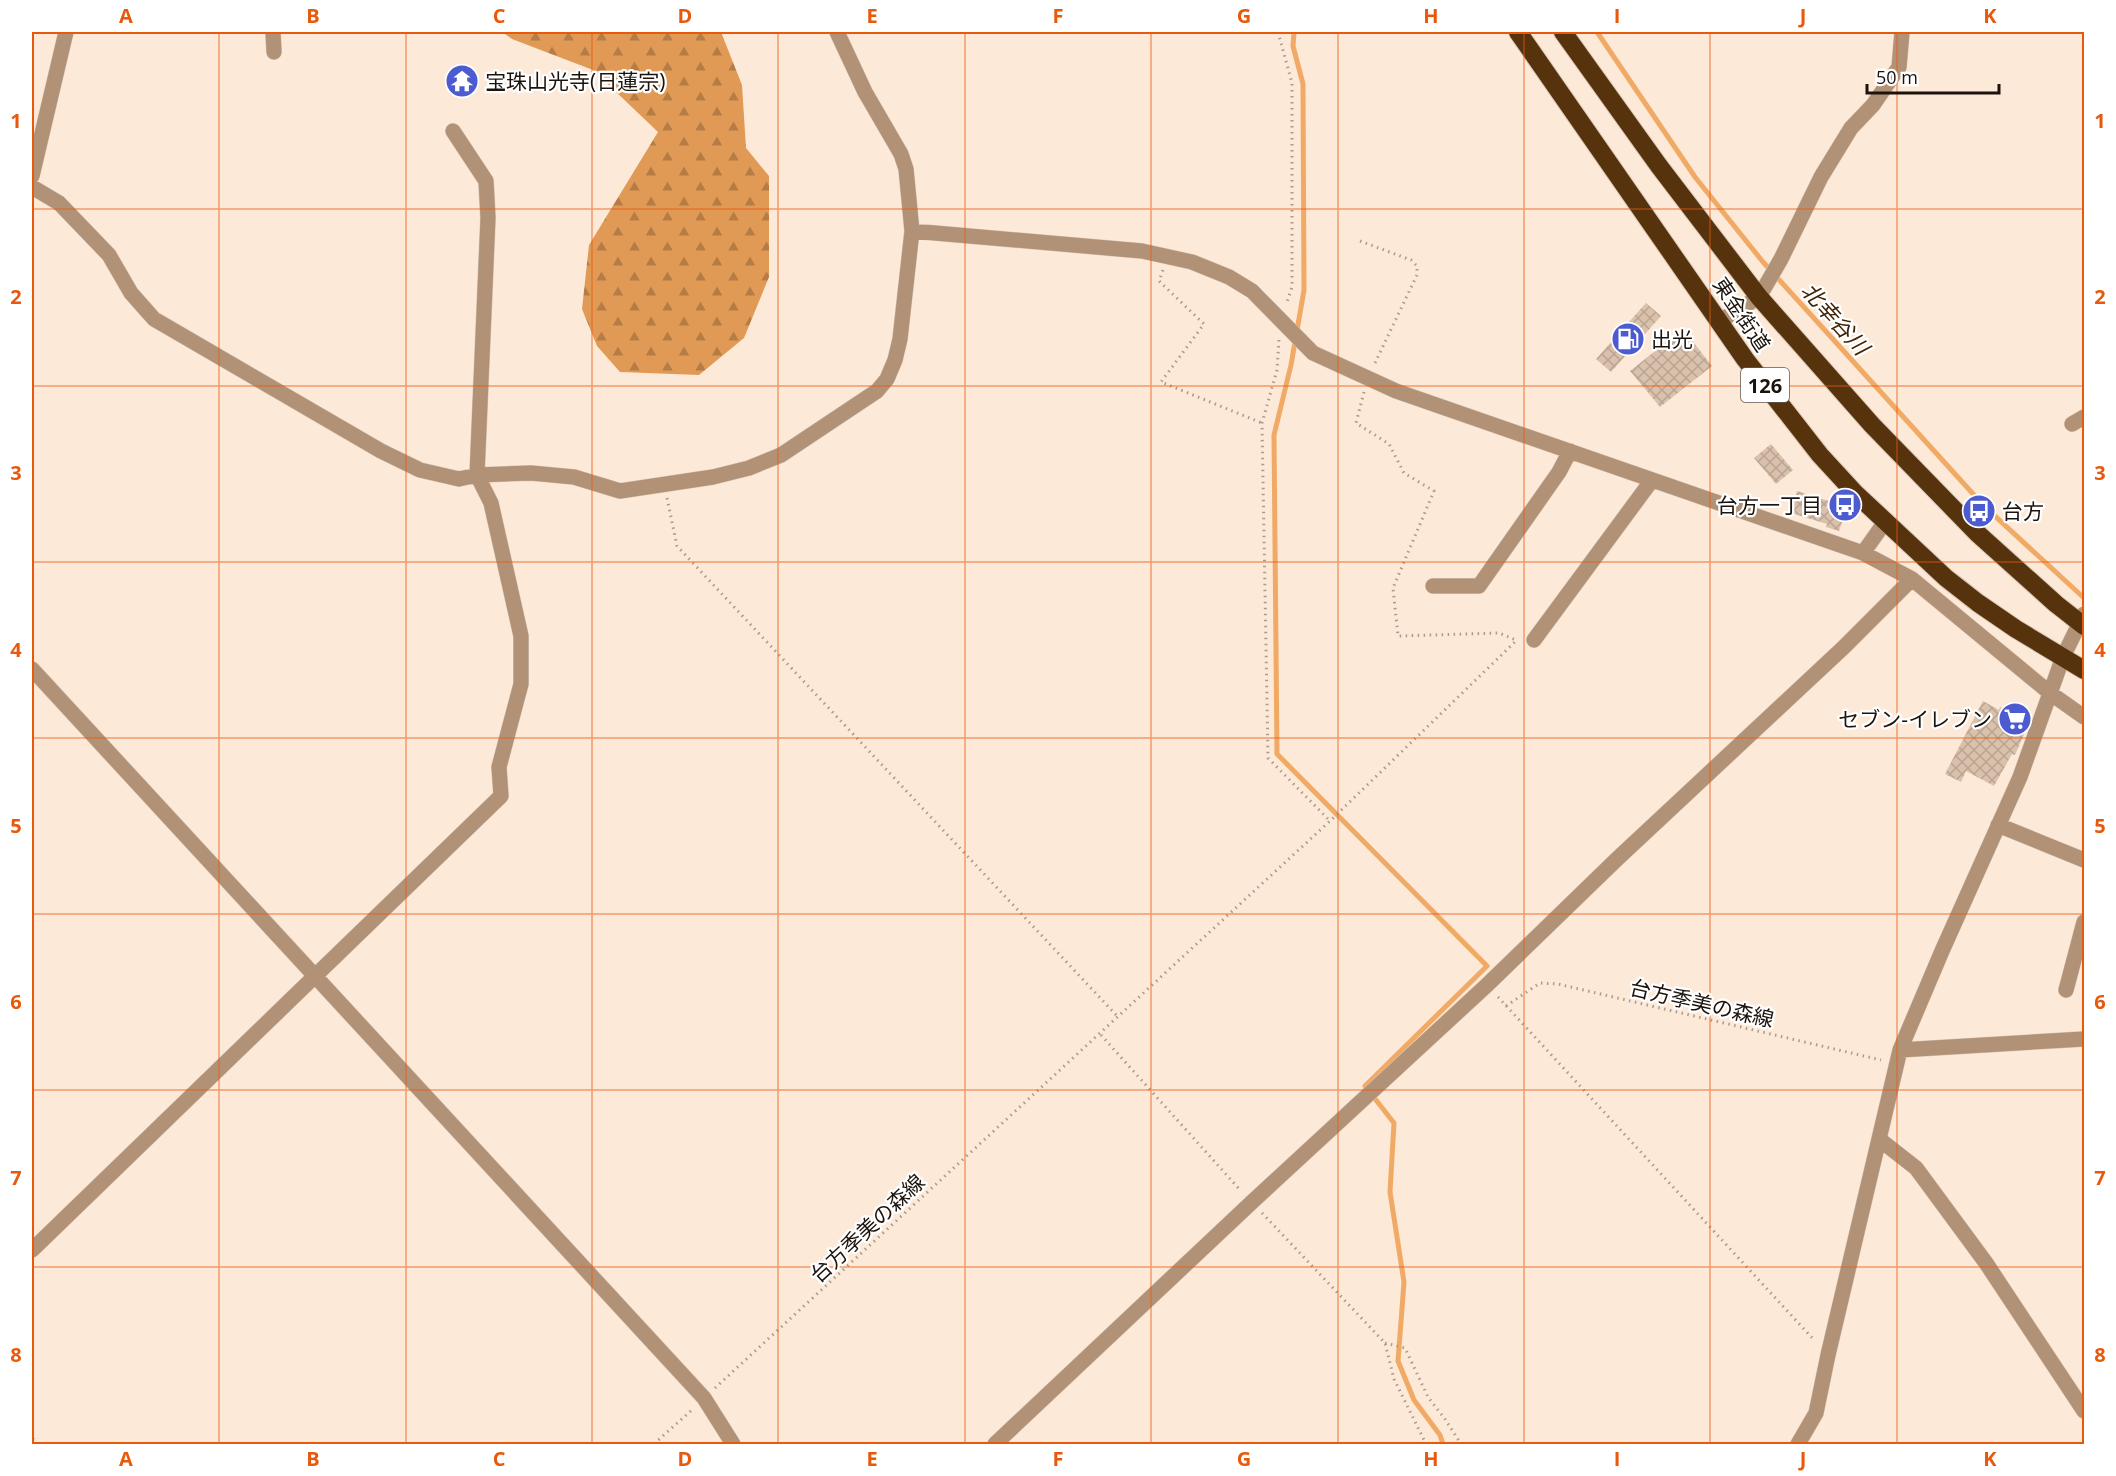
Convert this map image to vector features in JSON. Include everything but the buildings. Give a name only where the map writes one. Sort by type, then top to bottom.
[{"type":"highway","name":"東金街道","points":[[1518,32],[1752,369],[1820,455],[1855,493],[1946,578],[2016,629],[2085,670]]},
{"type":"highway","name":"東金街道","points":[[1563,32],[1659,166],[1759,297],[1872,425],[1977,533],[2056,604],[2083,621]]},
{"type":"street","points":[[32,176],[66,32]]},
{"type":"street","points":[[273,32],[274,52]]},
{"type":"street","points":[[32,187],[59,203],[109,255],[131,293],[154,319],[381,451],[420,470],[459,479],[477,475],[542,474],[574,477],[620,491],[713,477],[781,455],[877,391],[887,379],[895,360],[900,339],[912,231],[906,169],[901,154],[865,92],[837,32]]},
{"type":"street","points":[[1720,321],[1759,297],[1781,259],[1821,177],[1851,128],[1872,105],[1899,67],[1902,32]]},
{"type":"street","points":[[32,1250],[501,796],[499,767],[521,684],[521,636],[491,503],[477,475],[488,218],[486,181],[453,131]]},
{"type":"street","points":[[912,231],[1142,251],[1169,256],[1212,269],[1252,291],[1313,353],[1396,391],[1863,553],[1912,579],[2050,693],[2085,717]]},
{"type":"street","points":[[1433,586],[1479,586],[1559,472],[1570,451]]},
{"type":"street","points":[[1534,640],[1652,480]]},
{"type":"street","points":[[1863,553],[1885,522]]},
{"type":"street","points":[[995,1444],[1487,985],[1912,579]]},
{"type":"street","points":[[1798,1444],[1816,1413],[1899,1057],[1942,951],[2020,777],[2063,657],[2083,621]]},
{"type":"street","points":[[32,669],[704,1398],[734,1444]]},
{"type":"street","points":[[1998,825],[2085,860]]},
{"type":"street","points":[[2066,990],[2085,922]]},
{"type":"street","points":[[1899,1057],[2085,1039]]},
{"type":"street","points":[[1879,1139],[1916,1168],[1986,1263],[2085,1411]]},
{"type":"path","points":[[1278,32],[1292,82],[1292,287],[1281,321],[1277,370],[1262,423],[1268,758],[1330,821]]},
{"type":"path","points":[[1360,241],[1411,260],[1417,266],[1417,275],[1368,378],[1356,423],[1389,444],[1404,473],[1434,491],[1393,588],[1398,636],[1499,633],[1516,640],[1534,640]]},
{"type":"path","points":[[1169,256],[1159,281],[1204,324],[1161,382],[1262,423]]},
{"type":"path","points":[[664,485],[677,546],[1118,1017]]},
{"type":"path","name":"台方季美の森線","points":[[654,1444],[1330,821],[1516,640]]},
{"type":"path","name":"台方季美の森線","points":[[1506,1005],[1540,983],[1558,984],[1899,1057]]},
{"type":"path","points":[[1487,985],[1828,1355]]},
{"type":"path","points":[[1100,1034],[1252,1202],[1385,1343],[1394,1379],[1426,1444]]},
{"type":"path","points":[[1385,1343],[1405,1348],[1428,1397],[1461,1444]]},
{"type":"path","points":[[32,1432],[34,1444]]},
{"type":"green space","points":[[502,32],[721,32],[742,85],[746,148],[769,176],[769,277],[744,338],[699,375],[620,372],[597,346],[582,309],[589,245],[658,132],[593,70],[512,39]]},
{"type":"waterway","points":[[1294,32],[1293,46],[1303,84],[1304,290],[1291,365],[1274,435],[1277,754],[1487,966],[1365,1086],[1394,1123],[1390,1192],[1404,1282],[1398,1361],[1414,1400],[1440,1435],[1443,1444]]},
{"type":"waterway","name":"北幸谷川","points":[[1597,32],[1695,177],[1763,262],[1984,506],[2084,598]]},
{"type":"place","name":"宝珠山光寺(日蓮宗)","points":[[462,81]]},
{"type":"place","name":"出光","points":[[1628,339]]},
{"type":"place","name":"台方一丁目","points":[[1845,505]]},
{"type":"place","name":"台方","points":[[1979,511]]},
{"type":"place","name":"セブン-イレブン","points":[[2015,719]]}]
